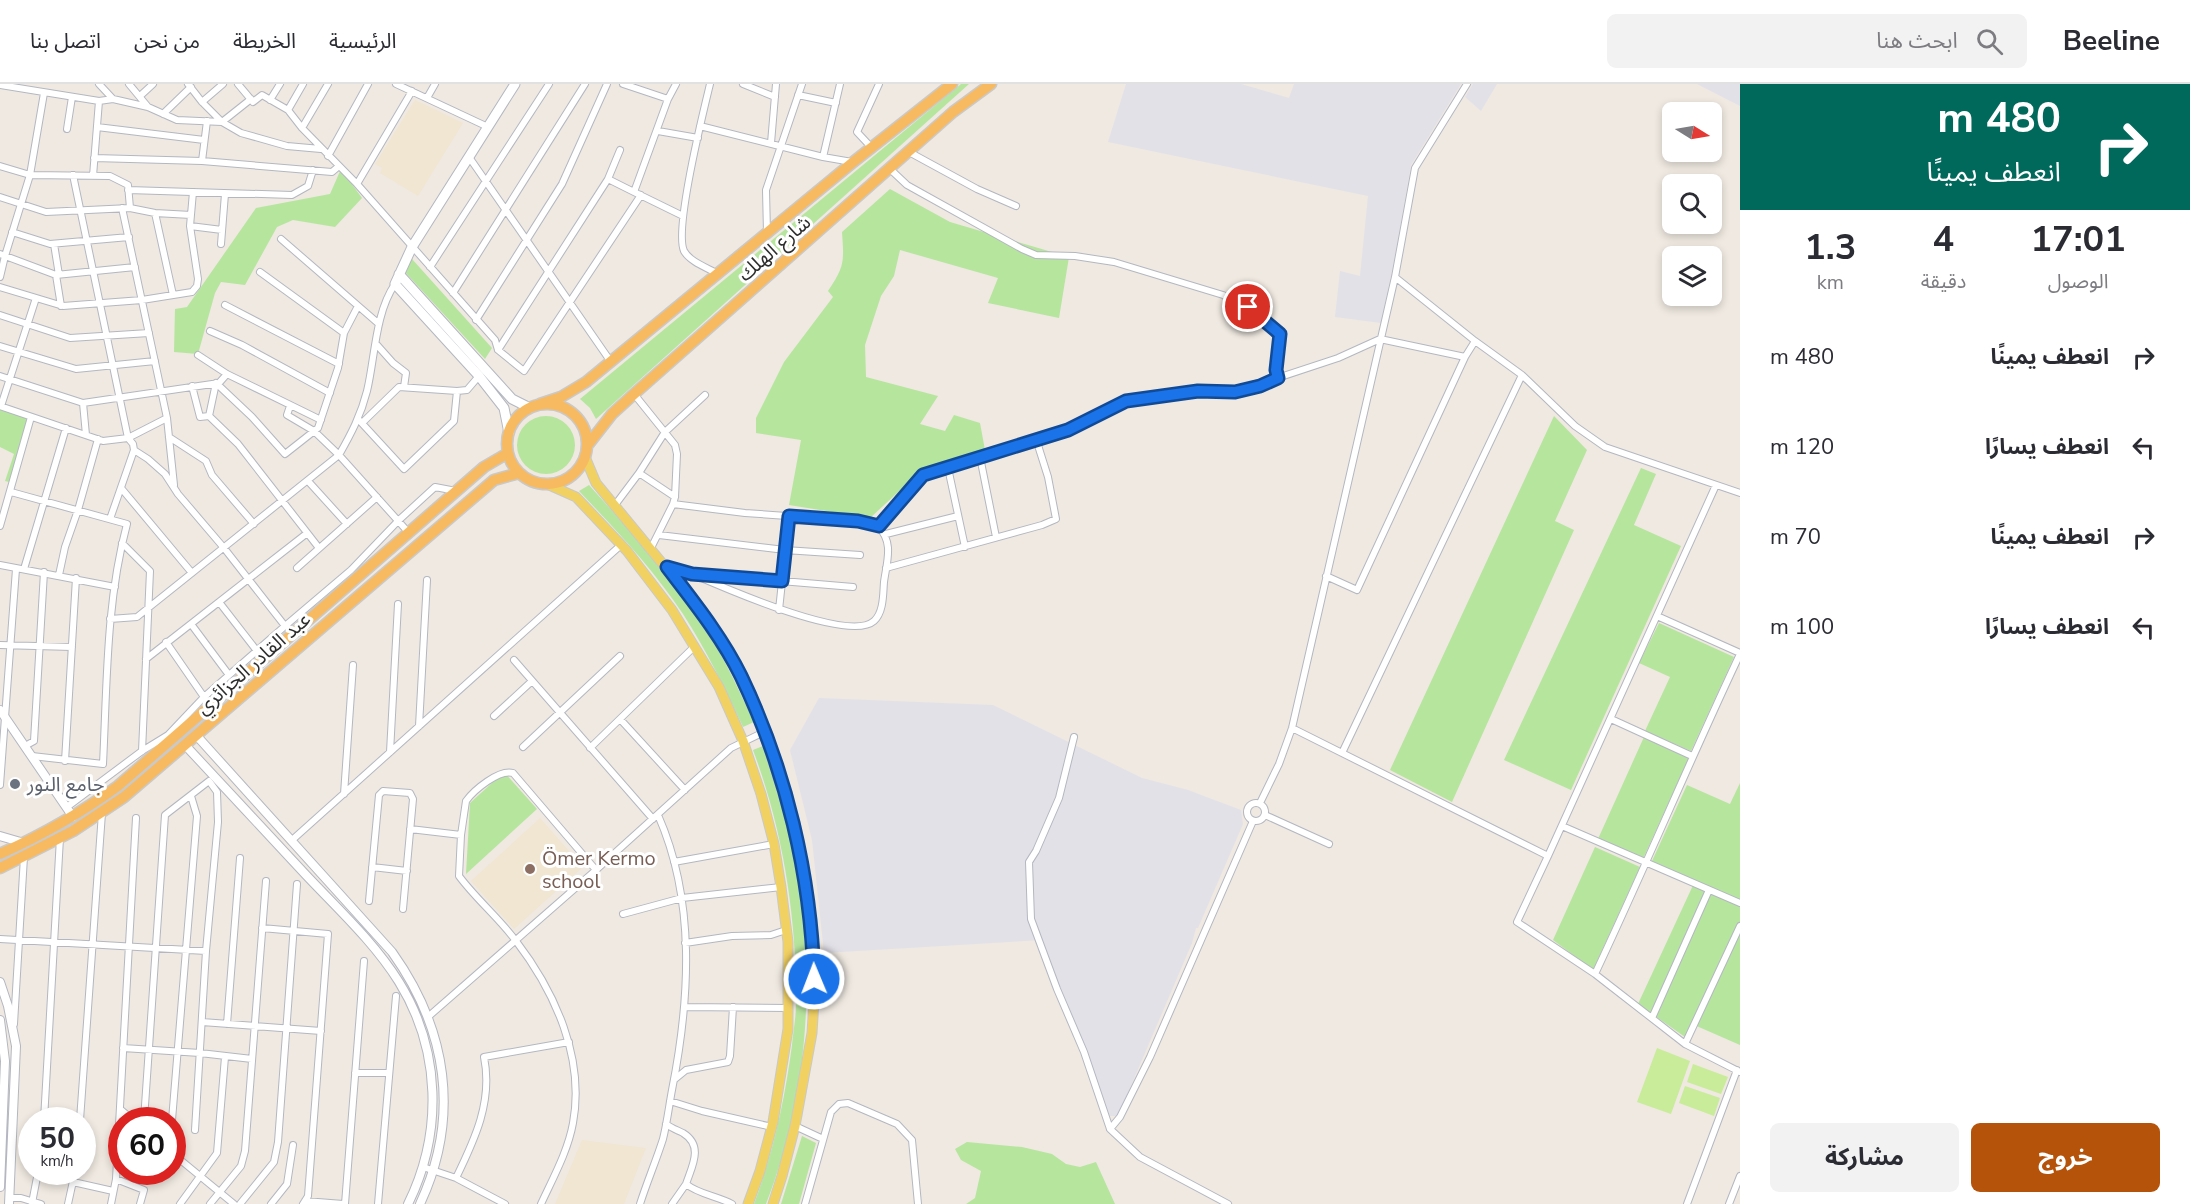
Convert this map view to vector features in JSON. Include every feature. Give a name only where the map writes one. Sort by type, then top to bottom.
[{"type":"highway","name":"شارع الهلك","points":[[535,406],[561,397],[611,363],[871,147],[952,84]]},
{"type":"highway","name":"شارع الهلك","points":[[586,452],[612,414],[634,394],[953,112],[991,84]]},
{"type":"highway","points":[[558,405],[574,414],[586,434],[586,452],[580,468],[571,477],[561,482],[549,484],[530,481],[519,473],[511,462],[508,453],[508,433],[513,422],[535,406],[558,405]]},
{"type":"highway","name":"عبد القادر الجزائري","points":[[0,854],[24,843],[70,812],[118,786],[484,467],[508,453]]},
{"type":"highway","name":"عبد القادر الجزائري","points":[[0,868],[60,838],[124,797],[494,480],[519,473]]},
{"type":"main road","points":[[508,433],[504,408],[479,376],[395,285],[412,247],[515,84]]},
{"type":"main road","points":[[399,274],[512,399],[535,406]]},
{"type":"main road","points":[[586,452],[596,483],[690,597],[740,674],[764,732],[795,831],[804,871],[813,934],[814,1001],[812,1033],[795,1126],[783,1176],[772,1204]]},
{"type":"main road","points":[[549,484],[576,497],[621,545],[672,610],[718,687],[743,741],[761,794],[774,844],[781,886],[786,930],[788,1029],[772,1127],[748,1204]]},
{"type":"street","points":[[54,94],[55,84]]},
{"type":"street","points":[[99,84],[113,99]]},
{"type":"street","points":[[129,84],[148,107]]},
{"type":"street","points":[[140,96],[153,84]]},
{"type":"street","points":[[202,102],[223,84]]},
{"type":"street","points":[[238,84],[253,102],[262,95],[288,110],[495,340],[498,350],[524,371],[637,194],[668,99],[676,84]]},
{"type":"street","points":[[244,92],[249,84]]},
{"type":"street","points":[[270,100],[279,84]]},
{"type":"street","points":[[288,110],[303,84]]},
{"type":"street","points":[[302,128],[328,84]]},
{"type":"street","points":[[328,156],[368,84]]},
{"type":"street","points":[[427,98],[435,84]]},
{"type":"street","points":[[430,267],[549,84]]},
{"type":"street","points":[[453,293],[585,84]]},
{"type":"street","points":[[476,320],[562,184],[607,84]]},
{"type":"street","points":[[623,84],[668,99]]},
{"type":"street","points":[[710,84],[683,216],[683,250],[689,258],[719,274]]},
{"type":"street","points":[[743,84],[775,97]]},
{"type":"street","points":[[771,143],[776,84]]},
{"type":"street","points":[[767,233],[766,190],[802,84]]},
{"type":"street","points":[[823,157],[840,84]]},
{"type":"street","points":[[871,147],[857,132],[879,84]]},
{"type":"street","points":[[1260,803],[1279,764],[1292,729],[1395,277],[1415,168],[1467,84]]},
{"type":"street","points":[[399,85],[488,127]]},
{"type":"street","points":[[0,86],[99,101],[113,99],[148,107],[177,120],[222,122],[251,99]]},
{"type":"street","points":[[163,114],[189,86],[222,122],[241,133],[287,146],[321,149]]},
{"type":"street","points":[[357,184],[412,91]]},
{"type":"street","points":[[0,277],[2,255],[12,232],[30,175],[44,93]]},
{"type":"street","points":[[798,95],[836,103]]},
{"type":"street","points":[[67,129],[72,97]]},
{"type":"street","points":[[93,176],[99,101]]},
{"type":"street","points":[[202,161],[207,121]]},
{"type":"street","points":[[700,126],[852,163]]},
{"type":"street","points":[[97,127],[204,140]]},
{"type":"street","points":[[658,131],[698,138]]},
{"type":"street","points":[[498,350],[608,178],[620,150]]},
{"type":"street","points":[[909,152],[977,189],[1016,206]]},
{"type":"street","points":[[469,157],[611,363]]},
{"type":"street","points":[[94,158],[202,161],[332,172],[339,166]]},
{"type":"street","points":[[0,166],[30,175],[110,176],[128,185],[126,208],[129,237],[167,418],[174,488]]},
{"type":"street","points":[[128,190],[292,195],[308,186],[313,170]]},
{"type":"street","points":[[890,170],[907,185],[1036,255],[1075,256],[1114,262],[1223,296],[1248,307],[1280,334],[1276,370],[1278,378]]},
{"type":"street","points":[[73,176],[128,438],[134,450],[110,519]]},
{"type":"street","points":[[608,178],[683,216]]},
{"type":"street","points":[[0,287],[61,306],[142,300],[192,292],[197,286],[190,226],[193,192]]},
{"type":"street","points":[[221,244],[225,194]]},
{"type":"street","points":[[0,197],[46,212],[126,208],[155,213],[191,215]]},
{"type":"street","points":[[155,213],[173,295]]},
{"type":"street","points":[[190,226],[222,230]]},
{"type":"street","points":[[12,232],[54,244],[129,237]]},
{"type":"street","points":[[281,239],[379,324]]},
{"type":"street","points":[[54,244],[61,306]]},
{"type":"street","points":[[2,255],[58,275],[135,267]]},
{"type":"street","points":[[260,272],[344,333]]},
{"type":"street","points":[[1395,277],[1522,375],[1575,426],[1605,447],[1740,493]]},
{"type":"street","points":[[360,421],[379,324],[388,294],[395,285]]},
{"type":"street","points":[[36,298],[0,406],[103,441],[128,438],[167,418]]},
{"type":"street","points":[[225,305],[339,364]]},
{"type":"street","points":[[216,383],[252,417],[285,454],[314,431],[321,420],[339,364],[344,333],[358,306]]},
{"type":"street","points":[[0,315],[69,338],[149,333]]},
{"type":"street","points":[[210,331],[242,345],[330,393]]},
{"type":"street","points":[[879,526],[923,475],[1068,430],[1126,401],[1198,391],[1235,392],[1260,386],[1338,358],[1380,339],[1465,357]]},
{"type":"street","points":[[1326,576],[1357,590],[1465,357],[1475,341]]},
{"type":"street","points":[[376,345],[406,373],[404,387]]},
{"type":"street","points":[[0,346],[75,369],[155,361]]},
{"type":"street","points":[[198,355],[227,374],[321,420]]},
{"type":"street","points":[[0,376],[83,403],[219,383],[227,374]]},
{"type":"street","points":[[1342,753],[1522,375]]},
{"type":"street","points":[[110,619],[137,617],[308,481],[339,455],[360,421],[399,387],[467,390],[479,376]]},
{"type":"street","points":[[209,416],[216,383]]},
{"type":"street","points":[[192,386],[200,417],[209,416]]},
{"type":"street","points":[[360,421],[404,470],[454,421],[457,391]]},
{"type":"street","points":[[634,394],[675,445],[677,454],[674,501],[659,536],[651,548]]},
{"type":"street","points":[[615,505],[665,432],[705,395]]},
{"type":"street","points":[[83,403],[86,435]]},
{"type":"street","points":[[290,406],[287,415],[314,431],[409,532]]},
{"type":"street","points":[[209,416],[238,444],[319,548]]},
{"type":"street","points":[[0,526],[31,417]]},
{"type":"street","points":[[24,569],[66,428]]},
{"type":"street","points":[[169,437],[206,461],[212,475],[254,524]]},
{"type":"street","points":[[59,575],[65,547],[98,439]]},
{"type":"street","points":[[886,568],[1042,525],[1056,519],[1036,439]]},
{"type":"street","points":[[134,450],[165,474],[285,626]]},
{"type":"street","points":[[980,457],[996,537]]},
{"type":"street","points":[[948,468],[965,547]]},
{"type":"street","points":[[639,473],[674,501],[789,516],[858,521],[879,526],[886,534],[889,544],[879,614],[873,622],[846,625],[778,610],[692,574],[667,567]]},
{"type":"street","points":[[308,481],[346,524]]},
{"type":"street","points":[[1687,1204],[1738,1071],[1685,1044],[1594,974],[1517,922],[1716,485]]},
{"type":"street","points":[[0,710],[70,812],[142,751],[168,735],[204,697],[351,570],[399,520],[435,487],[456,492]]},
{"type":"street","points":[[121,488],[192,573]]},
{"type":"street","points":[[11,492],[127,524],[110,619],[104,764],[32,756]]},
{"type":"street","points":[[297,568],[377,497]]},
{"type":"street","points":[[778,610],[789,516]]},
{"type":"street","points":[[886,534],[958,516]]},
{"type":"street","points":[[146,659],[306,534]]},
{"type":"street","points":[[659,536],[785,550],[860,555]]},
{"type":"street","points":[[122,543],[150,571],[142,751]]},
{"type":"street","points":[[291,841],[621,545]]},
{"type":"street","points":[[0,565],[115,586]]},
{"type":"street","points":[[0,785],[16,569]]},
{"type":"street","points":[[25,746],[34,741],[44,572]]},
{"type":"street","points":[[692,574],[853,587]]},
{"type":"street","points":[[65,761],[76,578]]},
{"type":"street","points":[[418,727],[427,580]]},
{"type":"street","points":[[219,602],[256,651]]},
{"type":"street","points":[[390,752],[398,604]]},
{"type":"street","points":[[1594,974],[1740,653],[1657,616]]},
{"type":"street","points":[[191,624],[229,675]]},
{"type":"street","points":[[166,642],[204,697]]},
{"type":"street","points":[[0,645],[72,646]]},
{"type":"street","points":[[590,747],[695,646]]},
{"type":"street","points":[[522,747],[620,656]]},
{"type":"street","points":[[514,660],[655,817],[670,842],[682,898],[686,991],[675,1079],[663,1138],[640,1204]]},
{"type":"street","points":[[344,794],[353,664]]},
{"type":"street","points":[[494,716],[532,681]]},
{"type":"street","points":[[620,719],[686,790]]},
{"type":"street","points":[[1611,719],[1692,756]]},
{"type":"street","points":[[1292,729],[1548,856]]},
{"type":"street","points":[[429,1016],[731,748],[764,732]]},
{"type":"street","points":[[196,735],[392,952],[418,992],[429,1016],[442,1064],[443,1080],[442,1128],[434,1170],[420,1204]]},
{"type":"street","points":[[1074,737],[1059,798],[1029,862],[1031,919],[1084,1052],[1110,1129],[1140,1157],[1228,1204]]},
{"type":"street","points":[[184,745],[372,945],[399,982],[422,1030],[432,1077],[433,1115],[423,1167],[408,1204]]},
{"type":"street","points":[[541,1204],[561,1160],[573,1123],[575,1078],[569,1042],[558,1010],[516,940],[459,876],[461,836],[468,799],[498,774],[510,772],[516,774],[596,870]]},
{"type":"street","points":[[145,1107],[165,815],[209,782],[217,792],[218,822],[206,951],[195,1130]]},
{"type":"street","points":[[369,901],[378,797],[381,791],[412,795],[403,909]]},
{"type":"street","points":[[173,1107],[196,816],[191,796]]},
{"type":"street","points":[[1260,803],[1265,808],[1265,815],[1259,821],[1252,820],[1248,816],[1247,809],[1251,804],[1260,803]]},
{"type":"street","points":[[81,1107],[102,813]]},
{"type":"street","points":[[1265,815],[1329,844]]},
{"type":"street","points":[[120,1107],[136,818]]},
{"type":"street","points":[[1110,1129],[1120,1117],[1150,1057],[1252,820]]},
{"type":"street","points":[[1562,826],[1740,903]]},
{"type":"street","points":[[410,829],[461,836]]},
{"type":"street","points":[[0,836],[24,843]]},
{"type":"street","points":[[45,1107],[60,838]]},
{"type":"street","points":[[674,862],[774,844]]},
{"type":"street","points":[[24,857],[14,1029],[16,1071],[10,1201],[21,1198],[41,1204]]},
{"type":"street","points":[[226,1024],[240,858]]},
{"type":"street","points":[[372,867],[407,871]]},
{"type":"street","points":[[210,1204],[241,1166],[245,1151],[266,881]]},
{"type":"street","points":[[240,1204],[274,1162],[278,1142],[297,884]]},
{"type":"street","points":[[623,914],[682,898],[781,886]]},
{"type":"street","points":[[1652,1018],[1709,890]]},
{"type":"street","points":[[1685,1044],[1740,926]]},
{"type":"street","points":[[262,928],[328,934],[308,1196],[304,1203],[344,1204],[364,961]]},
{"type":"street","points":[[685,943],[732,936],[771,935],[786,930]]},
{"type":"street","points":[[0,939],[206,951]]},
{"type":"street","points":[[1,985],[14,1029]]},
{"type":"street","points":[[378,1204],[396,996]]},
{"type":"street","points":[[684,1007],[788,1008]]},
{"type":"street","points":[[675,1079],[686,1070],[728,1062],[734,1007]]},
{"type":"street","points":[[0,1020],[5,1061],[0,1187]]},
{"type":"street","points":[[202,1022],[321,1031]]},
{"type":"street","points":[[456,1178],[474,1140],[484,1110],[487,1080],[484,1057],[569,1042]]},
{"type":"street","points":[[123,1048],[252,1059]]},
{"type":"street","points":[[180,1204],[217,1153],[225,1056]]},
{"type":"street","points":[[355,1073],[389,1073]]},
{"type":"street","points":[[670,1101],[772,1127]]},
{"type":"street","points":[[805,1204],[831,1112],[839,1104],[848,1102],[897,1124],[912,1140],[918,1204]]},
{"type":"street","points":[[666,1124],[683,1133],[695,1144],[696,1153],[686,1184],[672,1204]]},
{"type":"street","points":[[795,1126],[823,1139]]},
{"type":"street","points":[[271,1204],[287,1184],[293,1145]]},
{"type":"street","points":[[186,1165],[234,1204]]},
{"type":"street","points":[[423,1167],[456,1178],[505,1204]]},
{"type":"street","points":[[1729,1204],[1740,1176]]},
{"type":"street","points":[[686,1184],[694,1190],[732,1204]]},
{"type":"street","points":[[32,1203],[35,1185]]},
{"type":"street","points":[[68,1204],[72,1185]]},
{"type":"street","points":[[86,1185],[113,1191]]},
{"type":"street","points":[[111,1204],[114,1185]]},
{"type":"street","points":[[131,1185],[144,1190],[140,1204]]},
{"type":"shaded area","points":[[1126,84],[1241,84],[1289,98],[1294,84],[1461,84],[1411,165],[1381,323],[1335,317],[1340,271],[1360,276],[1368,196],[1108,142]]},
{"type":"shaded area","points":[[1473,84],[1497,84],[1481,111],[1465,97]]},
{"type":"shaded area","points":[[1697,84],[1740,84],[1740,106]]},
{"type":"shaded area","points":[[415,100],[463,123],[418,196],[380,173],[382,168],[375,164]]},
{"type":"shaded area","points":[[819,698],[993,705],[1142,778],[1188,790],[1241,810],[1243,824],[1198,928],[1196,928],[1192,943],[1118,1116],[1109,1116],[1097,1089],[1041,940],[824,953],[812,840],[790,750]]},
{"type":"shaded area","points":[[540,818],[583,867],[514,929],[471,881]]},
{"type":"shaded area","points":[[582,1140],[646,1148],[624,1204],[555,1204]]},
{"type":"green space","points":[[961,84],[969,84],[596,419],[590,408],[580,399]]},
{"type":"green space","points":[[341,169],[362,198],[335,227],[293,220],[277,227],[245,285],[221,282],[215,293],[198,354],[174,352],[175,309],[187,307],[256,208],[330,194]]},
{"type":"green space","points":[[890,189],[950,222],[1069,257],[1059,318],[988,303],[998,278],[900,250],[894,276],[881,296],[865,345],[866,377],[938,396],[920,424],[945,431],[954,415],[980,423],[985,450],[921,471],[870,518],[789,505],[801,440],[756,433],[756,418],[784,362],[833,297],[828,291],[842,263],[842,232]]},
{"type":"green space","points":[[412,259],[492,348],[485,359],[404,271]]},
{"type":"green space","points":[[0,408],[30,419],[9,482],[5,481],[14,454],[0,447]]},
{"type":"green space","points":[[546,416],[557,418],[570,429],[575,445],[573,456],[562,469],[546,474],[535,472],[522,461],[517,445],[519,434],[530,421]]},
{"type":"green space","points":[[1554,416],[1587,450],[1555,521],[1574,530],[1452,802],[1390,770]]},
{"type":"green space","points":[[1641,468],[1656,474],[1634,525],[1681,546],[1571,790],[1504,760]]},
{"type":"green space","points":[[589,485],[653,558],[697,616],[722,657],[754,722],[743,727],[715,669],[683,614],[647,566],[579,491]]},
{"type":"green space","points":[[1659,623],[1734,657],[1691,751],[1645,731],[1670,677],[1639,663]]},
{"type":"green space","points":[[1644,737],[1689,758],[1643,859],[1598,839]]},
{"type":"green space","points":[[763,746],[781,801],[795,858],[803,916],[806,975],[805,1033],[797,1092],[784,1149],[766,1204],[754,1204],[773,1146],[782,1106],[796,1014],[794,939],[786,875],[773,811],[753,750]]},
{"type":"green space","points":[[504,772],[537,809],[466,874],[470,803]]},
{"type":"green space","points":[[1740,783],[1740,1045],[1692,1024],[1685,1037],[1638,1004],[1695,881],[1652,861],[1687,785],[1730,804]]},
{"type":"green space","points":[[1595,847],[1640,867],[1593,970],[1553,940]]},
{"type":"green space","points":[[1657,1048],[1690,1061],[1671,1114],[1637,1102]]},
{"type":"green space","points":[[1693,1064],[1728,1077],[1721,1094],[1687,1082]]},
{"type":"green space","points":[[1685,1086],[1720,1098],[1714,1116],[1679,1103]]},
{"type":"green space","points":[[802,1136],[816,1143],[799,1204],[781,1204]]},
{"type":"green space","points":[[967,1142],[1022,1147],[1052,1154],[1066,1164],[1080,1167],[1096,1162],[1115,1204],[966,1204],[975,1198],[981,1171],[961,1160],[955,1149]]},
{"type":"place","name":"جامع النور","points":[[15,784]]},
{"type":"place","name":"Ömer Kermo school","points":[[530,869]]},
{"type":"route","points":[[814,979],[813,934],[804,871],[775,762],[759,717],[740,674],[712,629],[667,567],[692,574],[782,581],[789,516],[858,521],[879,526],[923,475],[1068,430],[1126,401],[1198,391],[1235,392],[1260,386],[1278,378],[1276,370],[1280,334],[1248,307]]}]
